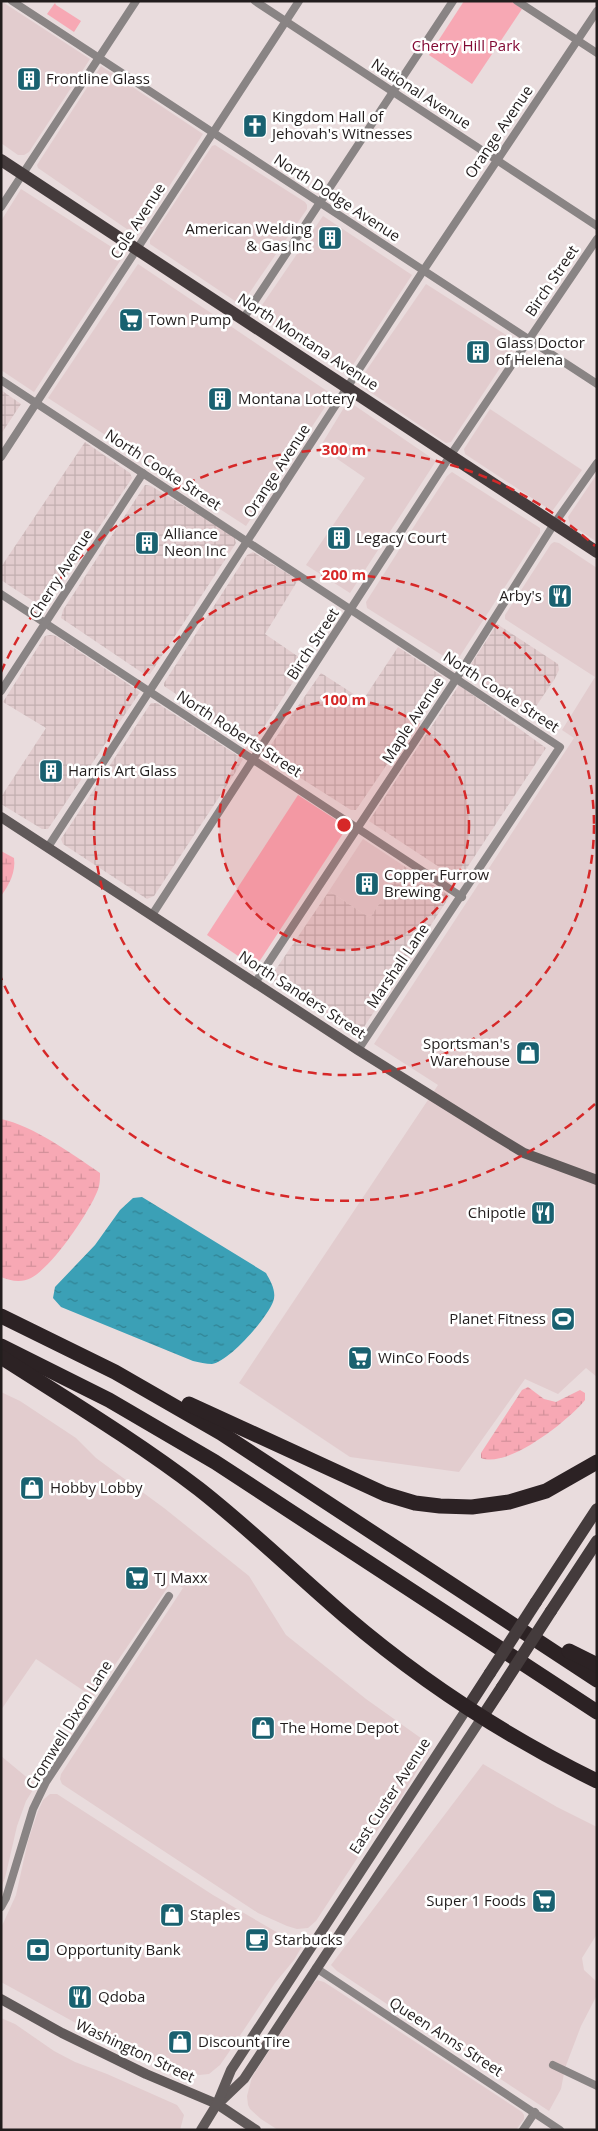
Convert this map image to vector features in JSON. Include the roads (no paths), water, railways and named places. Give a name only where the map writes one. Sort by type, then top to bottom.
[{"type":"highway","points":[[1,1316],[88,1358],[385,1494],[415,1503],[472,1507],[509,1502],[546,1491],[597,1462]]},
{"type":"highway","points":[[1,1346],[109,1400],[216,1462],[597,1712]]},
{"type":"highway","points":[[1,1357],[119,1431],[200,1490],[376,1641],[468,1707],[597,1781]]},
{"type":"highway","points":[[88,1358],[221,1433],[597,1680]]},
{"type":"highway","points":[[477,1600],[597,1665]]},
{"type":"main road","name":"North Montana Avenue","points":[[1,160],[597,552]]},
{"type":"main road","name":"North Sanders Street","points":[[1,817],[358,1050],[524,1153],[597,1180]]},
{"type":"main road","name":"East Custer Avenue","points":[[201,2130],[217,2104],[231,2070],[597,1509]]},
{"type":"main road","name":"East Custer Avenue","points":[[217,2104],[244,2079],[597,1541]]},
{"type":"main road","name":"Washington Street","points":[[1,1999],[146,2074],[217,2104],[256,2130]]},
{"type":"street","name":"North Dodge Avenue","points":[[12,1],[597,384]]},
{"type":"street","points":[[1,207],[136,1]]},
{"type":"street","name":"National Avenue","points":[[255,1],[597,226]]},
{"type":"street","name":"Cole Avenue","points":[[1,457],[299,1]]},
{"type":"street","points":[[243,319],[318,202],[452,1]]},
{"type":"street","points":[[517,1],[597,53]]},
{"type":"street","name":"Orange Avenue","points":[[48,847],[423,271],[597,11]]},
{"type":"street","name":"Birch Street","points":[[152,915],[352,610],[450,456],[597,239]]},
{"type":"street","name":"North Cooke Street","points":[[1,380],[560,747]]},
{"type":"street","name":"Maple Avenue","points":[[255,983],[456,679],[554,524],[597,463]]},
{"type":"street","name":"Cherry Avenue","points":[[1,690],[143,474]]},
{"type":"street","name":"North Roberts Street","points":[[1,594],[462,897]]},
{"type":"street","name":"Marshall Lane","points":[[358,1050],[462,897],[560,747]]},
{"type":"street","name":"Cromwell Dixon Lane","points":[[1,1907],[6,1898],[33,1809],[46,1782],[169,1596]]},
{"type":"street","name":"Queen Anns Street","points":[[316,1968],[560,2130]]},
{"type":"street","points":[[553,2064],[597,2086]]},
{"type":"street","points":[[523,2130],[534,2112]]},
{"type":"water","points":[[142,1197],[266,1273],[271,1283],[274,1298],[263,1318],[237,1348],[219,1361],[212,1364],[193,1361],[61,1307],[53,1298],[55,1287],[95,1245],[120,1210],[133,1198]]},
{"type":"place","name":"Frontline Glass","points":[[29,79]]},
{"type":"place","name":"Kingdom Hall of Jehovah's Witnesses","points":[[255,126]]},
{"type":"place","name":"American Welding & Gas Inc","points":[[330,238]]},
{"type":"place","name":"Town Pump","points":[[131,320]]},
{"type":"place","name":"Glass Doctor of Helena","points":[[478,352]]},
{"type":"place","name":"Montana Lottery","points":[[220,399]]},
{"type":"place","name":"Legacy Court","points":[[339,538]]},
{"type":"place","name":"Alliance Neon Inc","points":[[147,543]]},
{"type":"place","name":"Arby's","points":[[560,596]]},
{"type":"place","name":"Harris Art Glass","points":[[51,771]]},
{"type":"place","name":"Copper Furrow Brewing","points":[[367,884]]},
{"type":"place","name":"Sportsman's Warehouse","points":[[528,1053]]},
{"type":"place","name":"Chipotle","points":[[543,1213]]},
{"type":"place","name":"Planet Fitness","points":[[563,1319]]},
{"type":"place","name":"WinCo Foods","points":[[360,1358]]},
{"type":"place","name":"Hobby Lobby","points":[[32,1488]]},
{"type":"place","name":"TJ Maxx","points":[[137,1578]]},
{"type":"place","name":"The Home Depot","points":[[263,1728]]},
{"type":"place","name":"Super 1 Foods","points":[[544,1901]]},
{"type":"place","name":"Staples","points":[[172,1915]]},
{"type":"place","name":"Starbucks","points":[[257,1940]]},
{"type":"place","name":"Opportunity Bank","points":[[38,1950]]},
{"type":"place","name":"Qdoba","points":[[80,1997]]},
{"type":"place","name":"Discount Tire","points":[[180,2042]]},
{"type":"park label","name":"Cherry Hill Park","points":[[466,46]]}]
